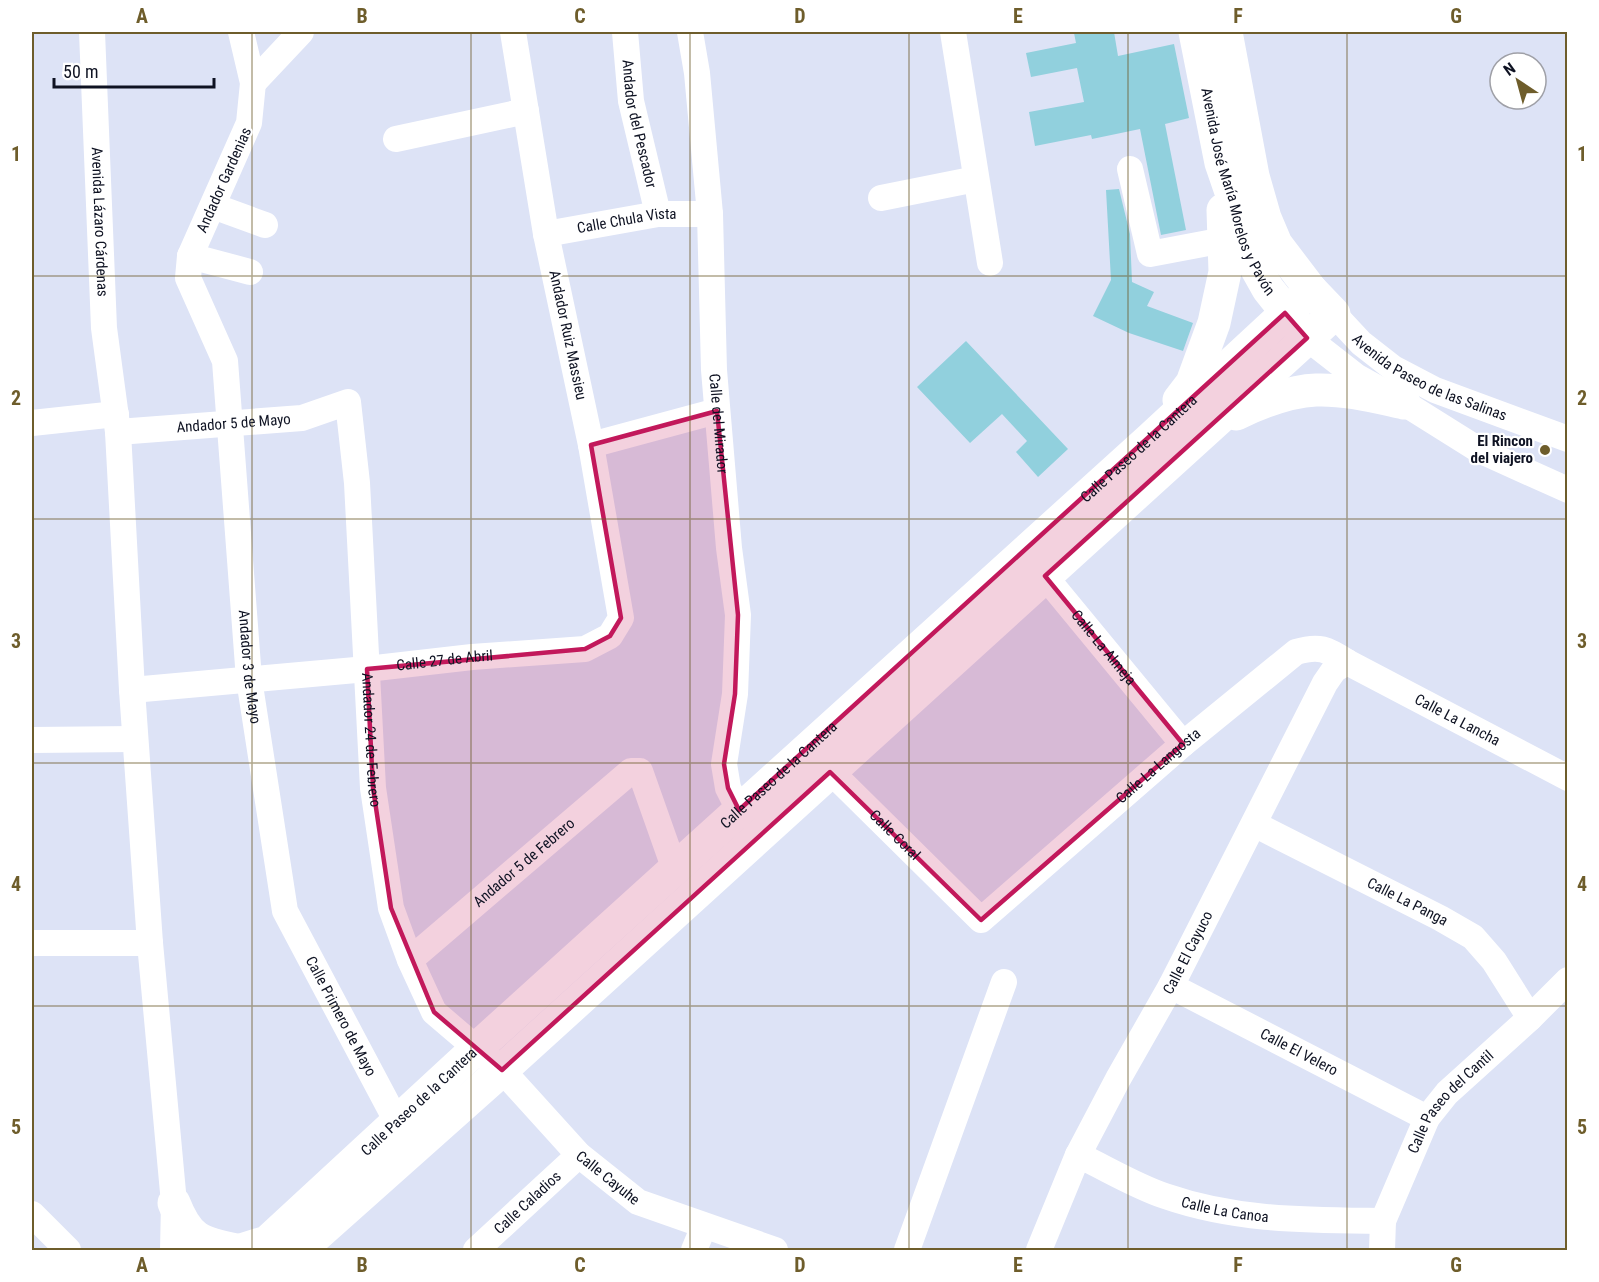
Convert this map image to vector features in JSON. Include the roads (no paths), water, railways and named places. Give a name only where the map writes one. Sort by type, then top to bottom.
[{"type":"main road","name":"Avenida José María Morelos y Pavón","points":[[1195,32],[1221,163],[1244,231],[1250,257],[1285,313],[1308,338]]},
{"type":"main road","points":[[1150,439],[1192,383],[1215,323],[1225,272],[1244,231],[1254,176],[1226,32]]},
{"type":"main road","points":[[1244,231],[1276,244],[1311,290],[1334,314]]},
{"type":"main road","name":"Calle Paseo de la Cantera","points":[[300,1251],[830,772],[1035,564],[1150,439],[1311,290]]},
{"type":"main road","name":"Calle Paseo de la Cantera","points":[[241,1251],[267,1242],[477,1048],[808,749],[1035,564],[1217,422],[1334,314]]},
{"type":"main road","points":[[1217,422],[1263,402],[1316,390],[1359,393],[1404,403]]},
{"type":"main road","points":[[174,1203],[182,1223],[204,1243],[236,1251]]},
{"type":"street","name":"Avenida Lázaro Cárdenas","points":[[92,32],[104,327],[117,423],[135,739],[150,943],[174,1203],[173,1251]]},
{"type":"street","name":"Andador Gardenias","points":[[190,256],[249,123],[253,83],[241,32]]},
{"type":"street","points":[[253,83],[301,32]]},
{"type":"street","name":"Andador Ruiz Massieu","points":[[513,32],[546,234],[591,444],[621,618],[610,636]]},
{"type":"street","name":"Andador del Pescador","points":[[625,32],[632,101],[658,214]]},
{"type":"street","name":"Calle del Mirador","points":[[690,32],[697,73],[710,214],[714,370],[729,548],[738,615],[735,694],[724,764],[728,788],[740,810]]},
{"type":"street","points":[[953,32],[990,263]]},
{"type":"street","points":[[396,139],[526,111]]},
{"type":"street","points":[[1130,169],[1150,254],[1244,231]]},
{"type":"street","points":[[881,198],[976,179]]},
{"type":"street","points":[[213,206],[265,225]]},
{"type":"street","name":"Calle Chula Vista","points":[[546,234],[658,214],[710,214]]},
{"type":"street","points":[[190,256],[250,272]]},
{"type":"street","name":"Andador 3 de Mayo","points":[[190,256],[188,278],[225,361],[249,679],[285,911]]},
{"type":"street","name":"Avenida Paseo de las Salinas","points":[[1334,314],[1361,343],[1393,368],[1436,390],[1568,438]]},
{"type":"street","points":[[1308,338],[1357,377],[1404,403],[1479,450],[1568,490]]},
{"type":"street","name":"Andador 5 de Mayo","points":[[32,423],[228,423],[302,418],[348,402]]},
{"type":"street","name":"Andador 24 de Febrero","points":[[348,402],[357,483],[373,788],[391,908],[410,960],[434,1012],[477,1048]]},
{"type":"street","points":[[591,444],[717,411]]},
{"type":"street","name":"Calle La Almeja","points":[[1035,564],[1183,744]]},
{"type":"street","name":"Calle 27 de Abril","points":[[132,690],[367,669],[472,657],[585,650],[610,636]]},
{"type":"street","name":"Calle La Langosta","points":[[981,920],[1183,744],[1296,652],[1311,647],[1328,650],[1347,663]]},
{"type":"street","name":"Calle La Lancha","points":[[1347,663],[1568,778]]},
{"type":"street","name":"Calle El Cayuco","points":[[1039,1251],[1078,1155],[1171,986],[1325,683],[1334,670],[1347,663]]},
{"type":"street","points":[[32,740],[135,739]]},
{"type":"street","name":"Calle Coral","points":[[808,749],[981,920]]},
{"type":"street","name":"Andador 5 de Febrero","points":[[410,960],[631,771],[640,771],[675,870]]},
{"type":"street","name":"Calle La Panga","points":[[1254,824],[1473,936],[1494,961],[1530,1018]]},
{"type":"street","name":"Calle Primero de Mayo","points":[[285,911],[397,1122]]},
{"type":"street","points":[[32,943],[150,943]]},
{"type":"street","name":"Calle Paseo del Cantil","points":[[1382,1251],[1383,1221],[1427,1118],[1447,1093],[1530,1018],[1568,980]]},
{"type":"street","points":[[907,1251],[1004,982]]},
{"type":"street","name":"Calle El Velero","points":[[1171,986],[1427,1118]]},
{"type":"street","name":"Calle Cayuhe","points":[[477,1048],[502,1070],[579,1155],[638,1202],[775,1251]]},
{"type":"street","name":"Calle Caladios","points":[[476,1251],[579,1155]]},
{"type":"street","name":"Calle La Canoa","points":[[1078,1155],[1164,1196],[1223,1212],[1280,1220],[1383,1221]]},
{"type":"street","points":[[32,1214],[68,1251]]},
{"type":"street","points":[[694,1251],[704,1226]]},
{"type":"place","name":"El Rincon del viajero","points":[[1545,450]]}]
